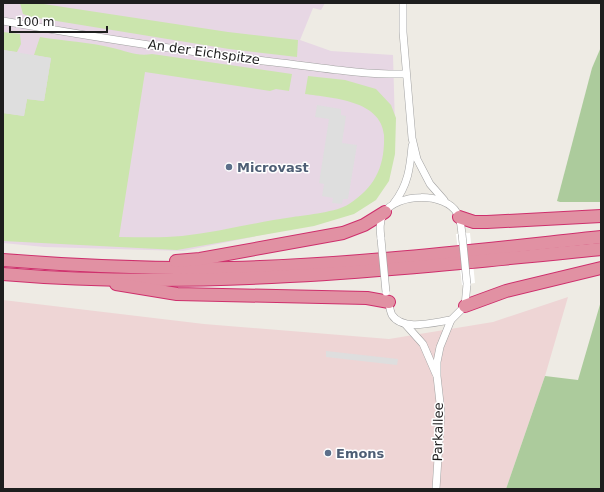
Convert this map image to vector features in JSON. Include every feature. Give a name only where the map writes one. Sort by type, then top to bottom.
[{"type":"highway","points":[[112,266],[200,259],[342,233],[364,225],[385,212]]},
{"type":"highway","points":[[459,217],[474,222],[487,222],[601,216]]},
{"type":"highway","points":[[3,260],[112,266],[192,268],[344,262],[601,237]]},
{"type":"highway","points":[[3,274],[92,279],[195,279],[316,275],[418,267],[601,249]]},
{"type":"highway","points":[[465,306],[506,291],[601,268]]},
{"type":"highway","points":[[92,279],[144,290],[177,294],[367,298],[387,297]]},
{"type":"street","points":[[404,3],[403,32],[412,138],[417,159],[430,184],[444,200],[454,208],[459,217],[467,284],[465,306],[451,320],[440,347],[437,376]]},
{"type":"street","name":"An der Eichspitze","points":[[3,21],[220,55],[356,71],[406,74]]},
{"type":"street","points":[[412,138],[408,176],[403,191],[385,212],[381,221],[381,239],[387,297],[392,314],[396,319],[406,325],[423,344],[437,376]]},
{"type":"street","points":[[394,203],[433,197],[444,200]]},
{"type":"street","points":[[406,325],[451,320]]},
{"type":"street","name":"Parkallee","points":[[436,489],[441,416],[437,376]]},
{"type":"shaded area","points":[[3,3],[325,3],[321,10],[313,8],[300,40],[331,51],[393,55],[395,126],[387,181],[321,223],[183,251],[45,247],[3,243]]},
{"type":"shaded area","points":[[3,50],[51,58],[44,101],[27,99],[24,116],[3,113]]},
{"type":"shaded area","points":[[317,105],[341,109],[341,115],[346,116],[342,143],[357,145],[348,199],[343,199],[342,204],[332,203],[333,198],[322,196],[324,184],[319,183],[329,119],[315,117]]},
{"type":"shaded area","points":[[568,297],[545,376],[506,489],[3,489],[3,300],[204,324],[389,339],[493,322]]},
{"type":"shaded area","points":[[326,351],[398,359],[397,365],[326,357]]},
{"type":"green space","points":[[20,3],[37,3],[228,32],[298,40],[297,57],[229,49],[32,17],[23,14]]},
{"type":"green space","points":[[3,32],[20,34],[21,44],[17,52],[3,50]]},
{"type":"green space","points":[[40,37],[95,44],[137,54],[152,54],[292,74],[289,91],[276,89],[270,91],[145,72],[119,237],[174,237],[314,214],[344,207],[366,191],[377,175],[383,157],[384,135],[381,123],[374,114],[354,103],[328,97],[305,94],[308,76],[345,80],[376,89],[391,105],[396,118],[395,154],[389,181],[376,200],[354,214],[314,226],[177,250],[3,241],[3,113],[24,116],[27,99],[44,101],[51,58],[34,55]]},
{"type":"green space","points":[[601,47],[601,202],[560,202],[557,201],[592,68]]},
{"type":"green space","points":[[601,301],[601,489],[506,489],[545,376],[578,380]]},
{"type":"pier","points":[[470,233],[475,283],[462,285],[456,234]]},
{"type":"place","name":"Microvast","points":[[229,167]]},
{"type":"place","name":"Emons","points":[[328,453]]}]
